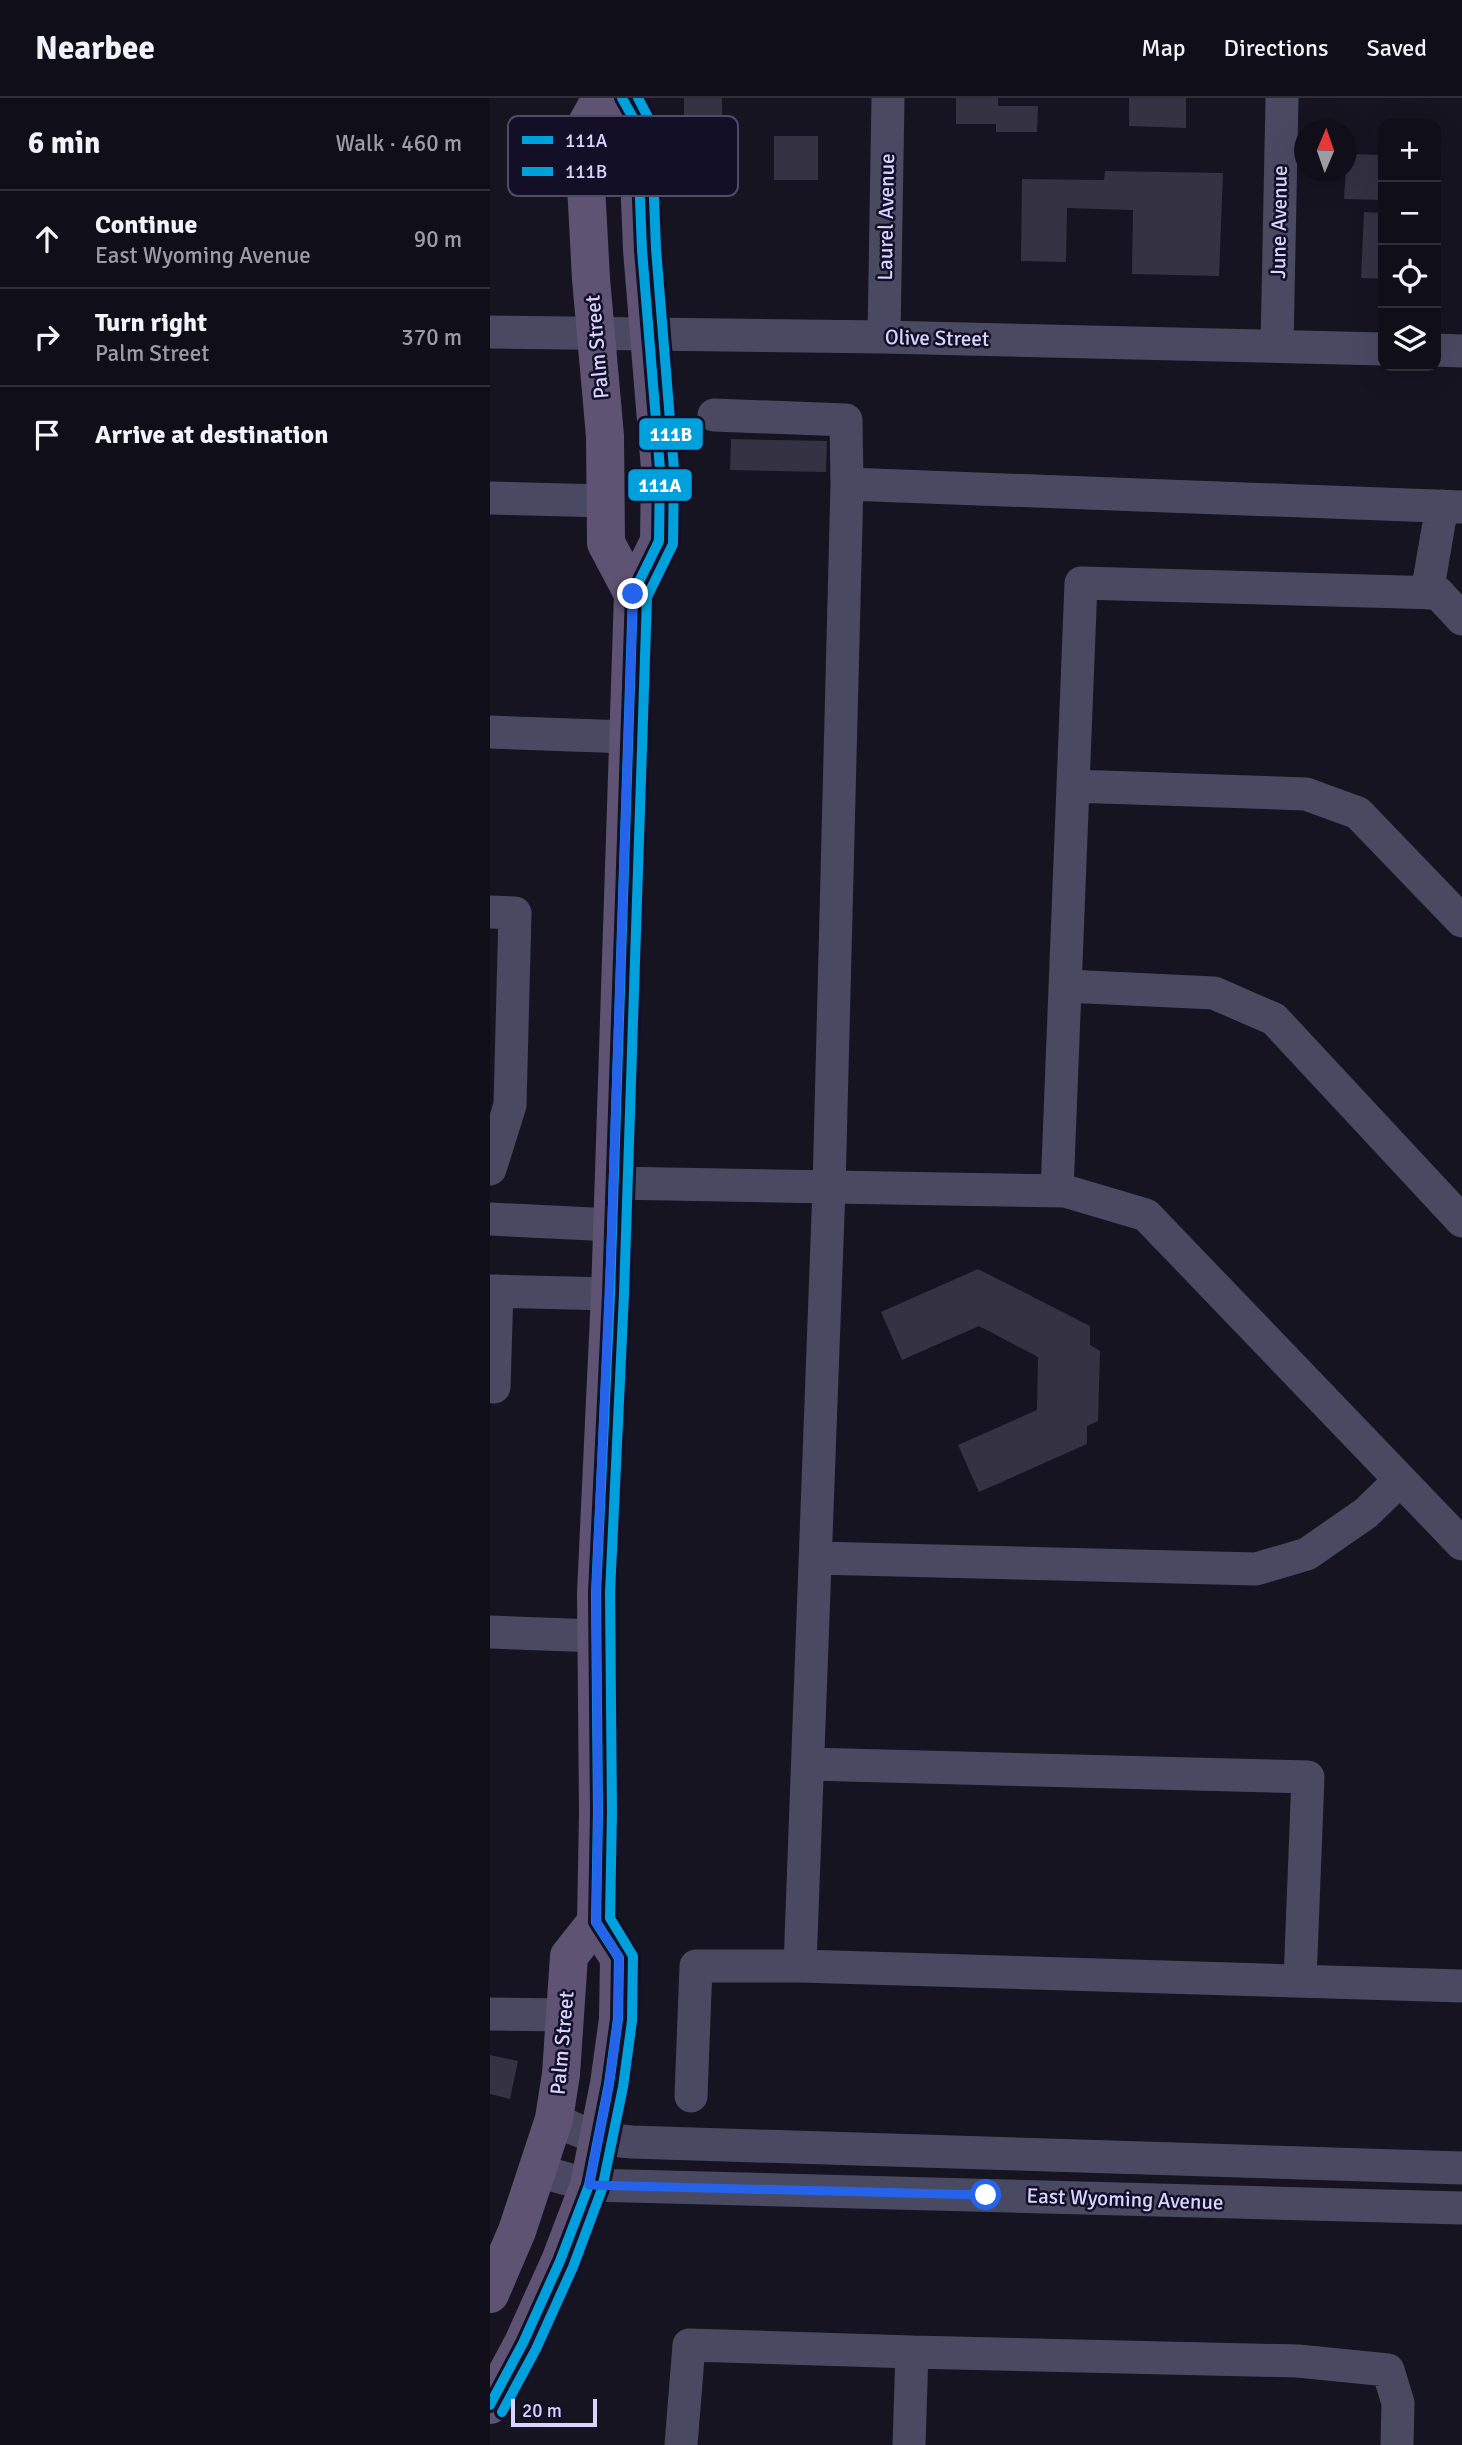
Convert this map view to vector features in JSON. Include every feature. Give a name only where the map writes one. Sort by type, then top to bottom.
[{"type":"main road","name":"Palm Street","points":[[591,116],[601,98]]},
{"type":"main road","name":"Palm Street","points":[[622,98],[632,116]]},
{"type":"main road","name":"Palm Street","points":[[587,196],[595,334],[606,436],[606,543],[633,594]]},
{"type":"main road","name":"Palm Street","points":[[490,2294],[517,2231],[554,2119],[561,2074],[569,1956],[596,1922],[596,1593],[610,1294],[633,594],[659,541],[660,469],[638,196]]},
{"type":"main road","points":[[490,2405],[523,2343],[589,2185],[618,2019],[619,1958],[596,1922]]},
{"type":"street","name":"Laurel Avenue","points":[[884,337],[888,98]]},
{"type":"street","name":"June Avenue","points":[[1277,346],[1282,98]]},
{"type":"street","name":"Olive Street","points":[[490,332],[884,337],[1378,349]]},
{"type":"street","points":[[1441,350],[1462,351]]},
{"type":"street","points":[[714,415],[846,420],[847,484],[829,1188],[800,1966]]},
{"type":"street","points":[[847,484],[1452,506],[1427,593]]},
{"type":"street","points":[[490,498],[607,501]]},
{"type":"street","points":[[1057,1191],[1081,583],[1438,593],[1462,619]]},
{"type":"street","points":[[490,732],[628,737]]},
{"type":"street","points":[[1073,786],[1306,794],[1358,813],[1462,921]]},
{"type":"street","points":[[490,912],[515,913],[510,1105],[490,1169]]},
{"type":"street","points":[[1066,986],[1214,993],[1274,1019],[1462,1221]]},
{"type":"street","points":[[613,1182],[1065,1191],[1146,1216],[1462,1544]]},
{"type":"street","points":[[490,1219],[612,1225]]},
{"type":"street","points":[[495,1387],[493,1291],[610,1294]]},
{"type":"street","points":[[815,1558],[1256,1569],[1307,1553],[1366,1513],[1400,1480]]},
{"type":"street","points":[[490,1632],[597,1636]]},
{"type":"street","points":[[808,1764],[1307,1777],[1300,1981]]},
{"type":"street","points":[[691,2096],[696,1966],[800,1966],[1462,1986]]},
{"type":"street","points":[[490,2014],[565,2015]]},
{"type":"street","name":"East Wyoming Avenue","points":[[554,2119],[574,2130],[599,2138],[660,2143],[1462,2168]]},
{"type":"street","name":"East Wyoming Avenue","points":[[537,2171],[589,2185],[1462,2208]]},
{"type":"street","points":[[681,2445],[689,2344],[1298,2361],[1388,2370],[1398,2403],[1397,2445]]},
{"type":"street","points":[[909,2445],[912,2352]]},
{"type":"building","points":[[684,98],[722,98],[722,116],[684,116]]},
{"type":"building","points":[[956,98],[998,98],[998,106],[1038,106],[1037,132],[996,132],[996,124],[956,124]]},
{"type":"building","points":[[1129,98],[1186,98],[1186,128],[1129,126]]},
{"type":"building","points":[[774,136],[818,136],[818,180],[774,180]]},
{"type":"building","points":[[1357,154],[1378,155],[1378,200],[1344,199],[1345,182],[1357,182]]},
{"type":"building","points":[[1105,171],[1223,173],[1219,276],[1132,274],[1133,210],[1067,208],[1066,262],[1021,261],[1022,179],[1104,180]]},
{"type":"building","points":[[1364,212],[1378,213],[1378,279],[1361,278]]},
{"type":"building","points":[[731,439],[827,441],[826,472],[730,470]]},
{"type":"building","points":[[978,1269],[1090,1326],[1090,1345],[1100,1351],[1098,1421],[1087,1426],[1087,1444],[979,1492],[958,1445],[1037,1410],[1038,1357],[979,1326],[902,1360],[881,1312]]},
{"type":"building","points":[[490,2055],[518,2061],[510,2099],[490,2094]]},
{"type":"transit line","name":"111A","points":[[622,98],[632,116]]},
{"type":"transit line","name":"111B","points":[[638,98],[647,116]]},
{"type":"transit line","name":"111A","points":[[490,2405],[523,2343],[560,2261],[589,2185],[609,2084],[618,2019],[619,1958],[596,1922],[596,1593],[610,1294],[633,594],[659,541],[660,469],[640,196]]},
{"type":"transit line","name":"111B","points":[[502,2412],[536,2349],[573,2267],[602,2189],[623,2087],[632,2021],[633,1956],[610,1918],[610,1593],[624,1294],[647,597],[673,544],[674,469],[654,196]]},
{"type":"route","points":[[633,594],[611,1248],[596,1593],[596,1922],[619,1958],[618,2019],[609,2084],[589,2185],[986,2195]]}]
